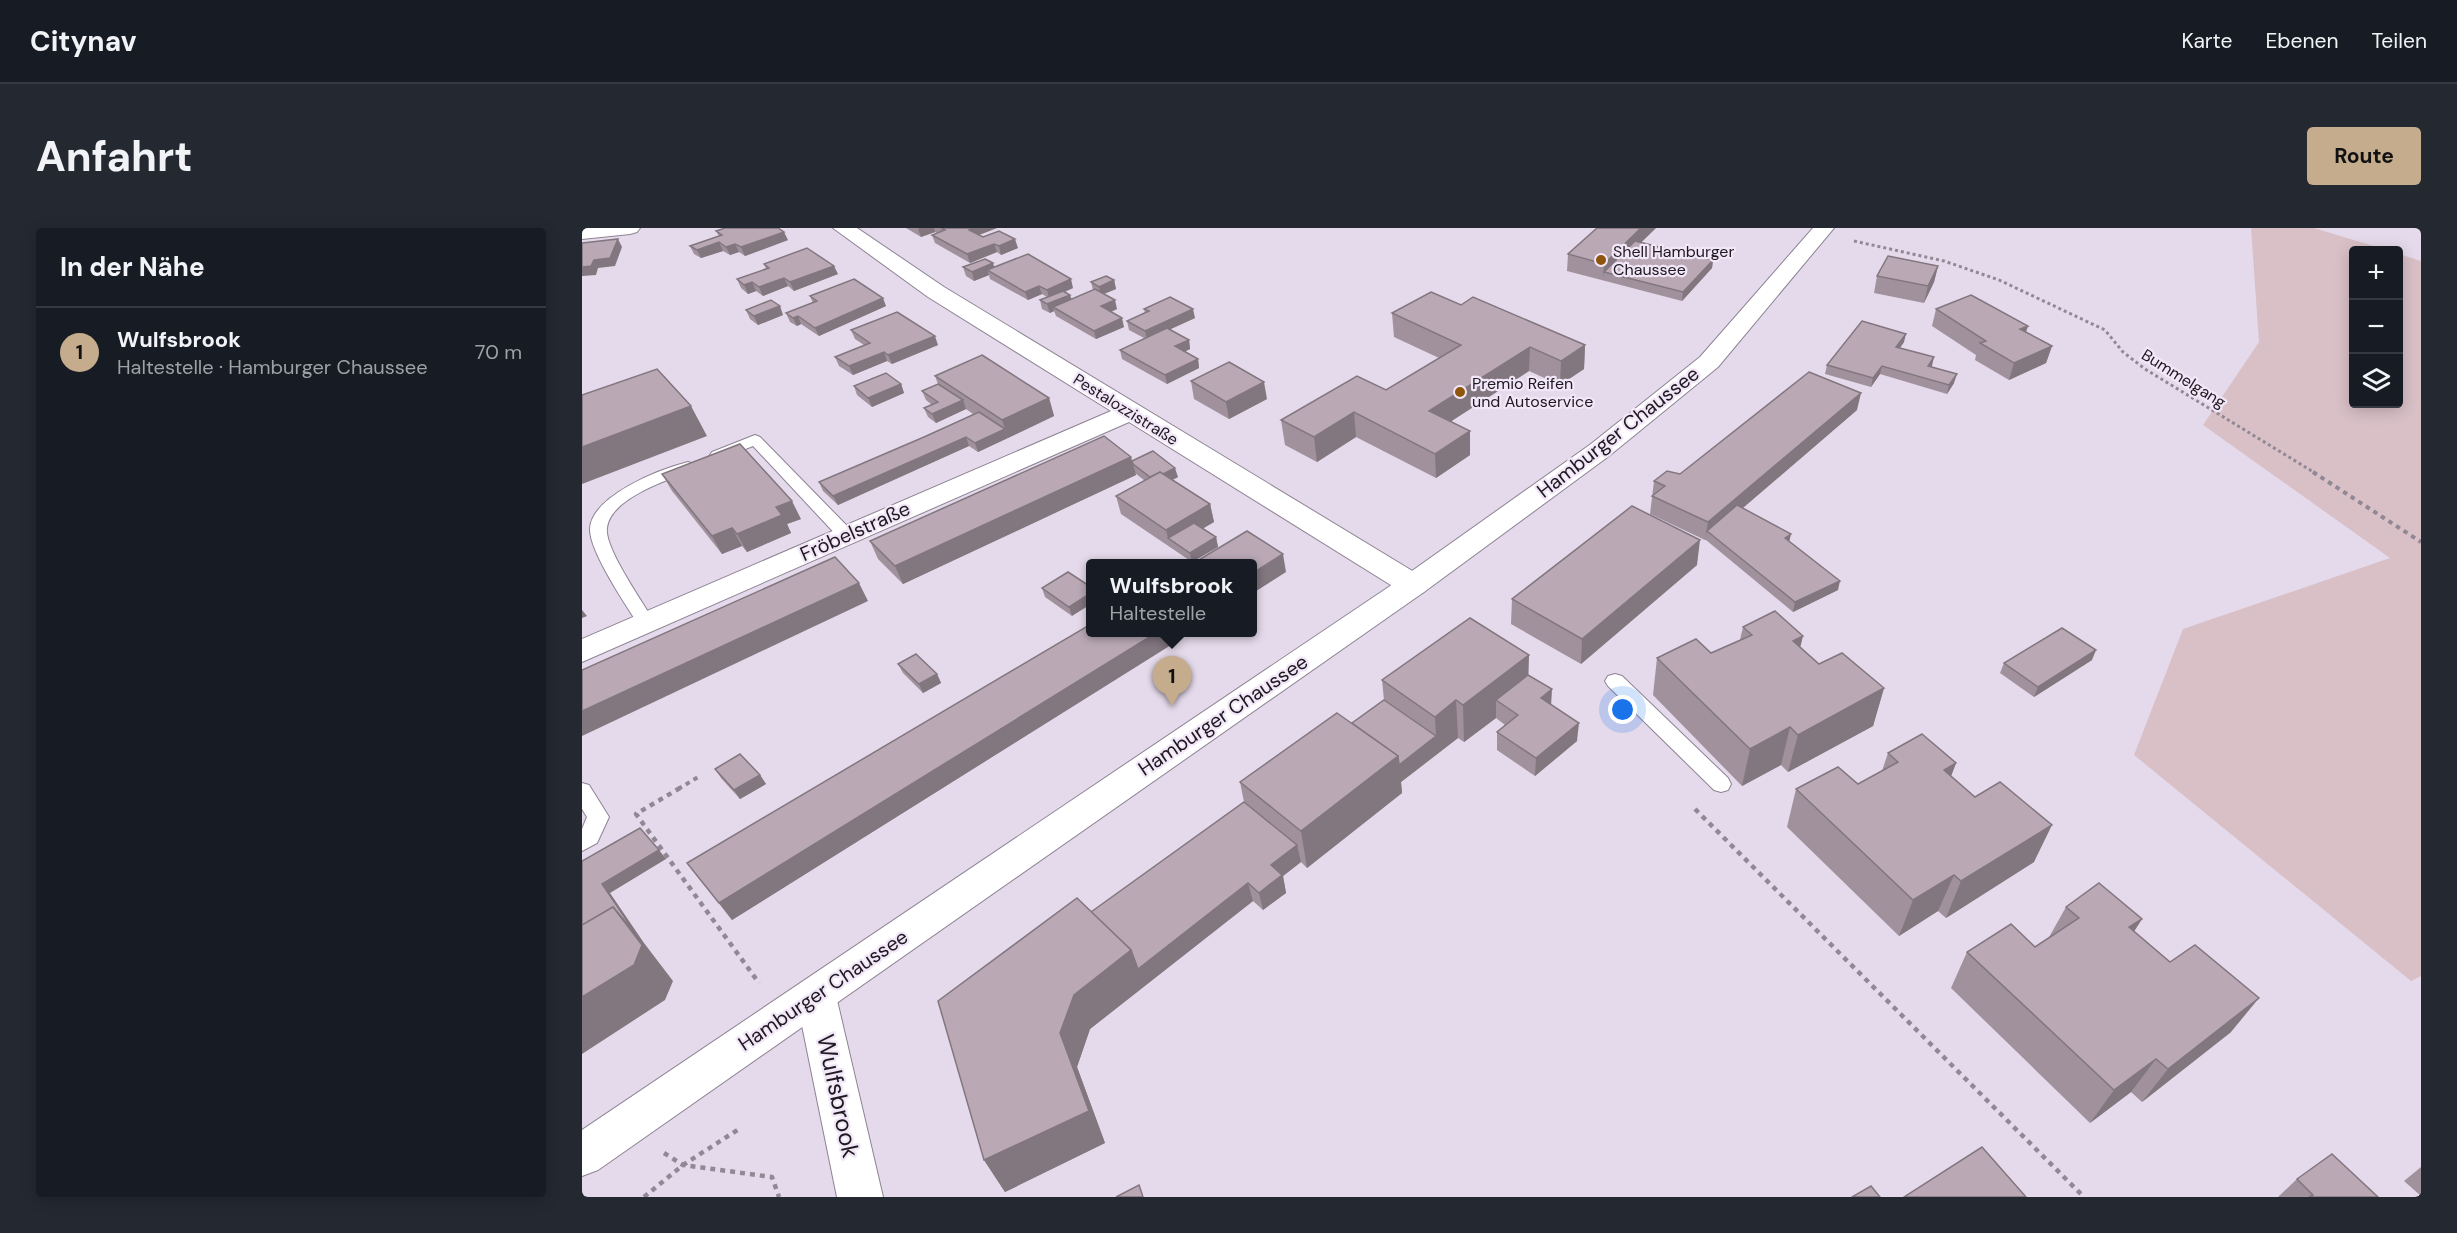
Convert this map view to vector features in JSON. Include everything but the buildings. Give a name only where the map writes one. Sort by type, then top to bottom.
[{"type":"street","points":[[582,233],[630,228]]},
{"type":"street","name":"Pestalozzistraße","points":[[843,228],[936,292],[1413,585]]},
{"type":"street","name":"Hamburger Chaussee","points":[[582,1155],[1413,585],[1600,450],[1709,362],[1823,231]]},
{"type":"street","name":"Fröbelstraße","points":[[582,651],[1129,412]]},
{"type":"street","name":"Wulfsbrook","points":[[800,1006],[860,1197]]},
{"type":"lane","points":[[646,623],[602,546],[598,527],[609,508],[638,488],[755,440],[846,535]]},
{"type":"lane","points":[[1614,681],[1721,784]]},
{"type":"lane","points":[[582,791],[598,817],[590,837],[582,843]]},
{"type":"path","name":"Bummelgang","points":[[1823,231],[1944,261],[1999,280],[2105,330],[2123,352],[2145,369],[2338,487],[2421,542]]},
{"type":"path","points":[[700,776],[636,814],[800,1006]]},
{"type":"path","points":[[1691,805],[2084,1197]]},
{"type":"path","points":[[624,1126],[683,1165],[772,1177],[780,1197]]},
{"type":"path","points":[[644,1197],[683,1165],[739,1130]]},
{"type":"shaded area","points":[[2251,228],[2314,228],[2374,246],[2349,246],[2349,408],[2403,408],[2403,255],[2421,261],[2421,976],[2411,981],[2134,755],[2183,629],[2390,558],[2203,425],[2259,342]]},
{"type":"place","name":"Shell Hamburger Chaussee","points":[[1601,260]]},
{"type":"place","name":"Premio Reifen und Autoservice","points":[[1460,392]]},
{"type":"place","name":"Wulfsbrook","points":[[1172,706]]}]
